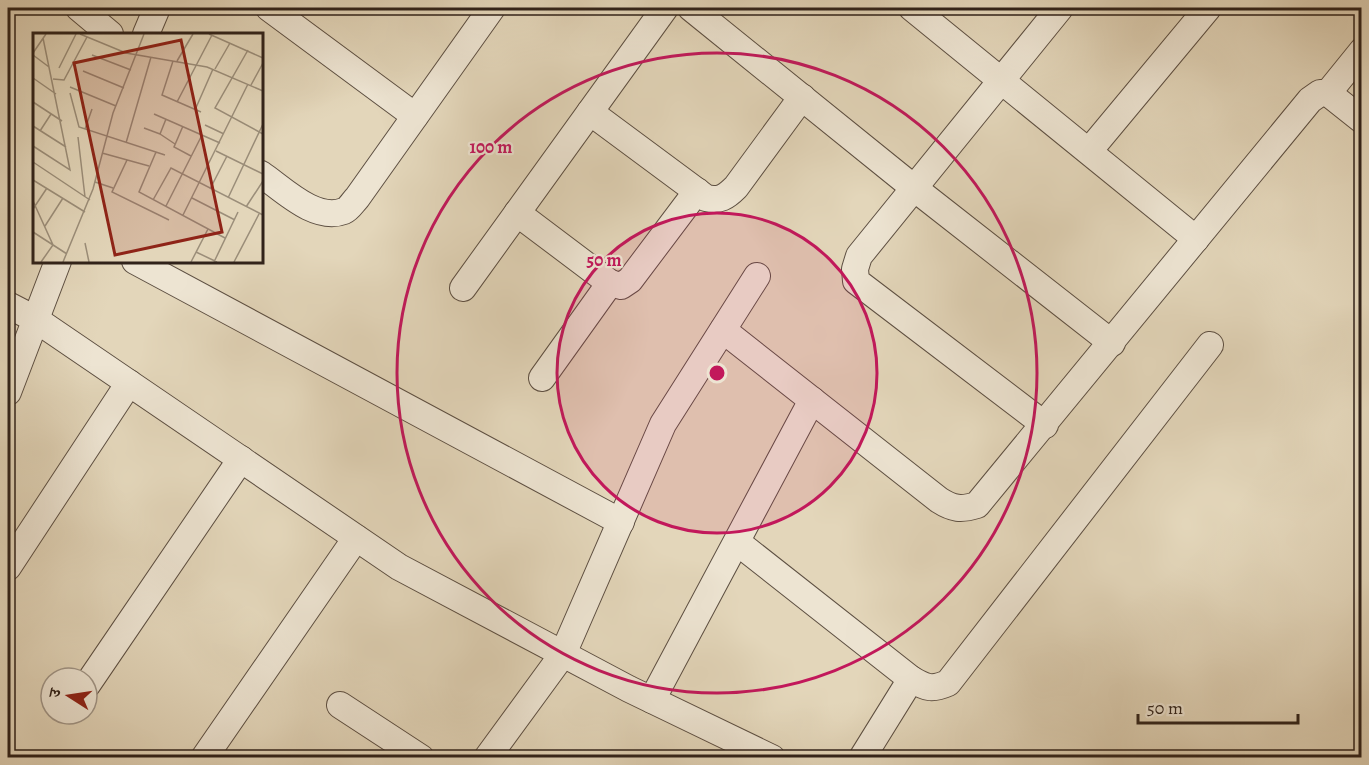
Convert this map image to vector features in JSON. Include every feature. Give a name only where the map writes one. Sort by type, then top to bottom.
[{"type":"street","points":[[80,8],[109,33]]},
{"type":"street","points":[[147,33],[157,8]]},
{"type":"street","points":[[269,8],[415,116]]},
{"type":"street","points":[[262,175],[310,208],[327,214],[345,210],[357,198],[492,8]]},
{"type":"street","points":[[463,288],[665,8]]},
{"type":"street","points":[[691,8],[914,188],[1112,343]]},
{"type":"street","points":[[912,8],[1196,239]]},
{"type":"street","points":[[1089,151],[1208,8]]},
{"type":"street","points":[[1045,425],[856,281],[855,269],[859,256],[1002,80],[1054,10]]},
{"type":"street","points":[[1328,93],[1362,51]]},
{"type":"street","points":[[723,330],[939,500],[951,508],[964,509],[977,505],[1310,100],[1320,93],[1328,93],[1362,120]]},
{"type":"street","points":[[590,112],[706,198],[716,200],[726,197],[736,187],[802,97]]},
{"type":"street","points":[[517,213],[610,283],[621,286],[630,280],[698,191]]},
{"type":"street","points":[[8,392],[58,262]]},
{"type":"street","points":[[137,262],[621,522]]},
{"type":"street","points":[[487,758],[563,654],[663,424],[757,276]]},
{"type":"street","points":[[542,378],[610,283]]},
{"type":"street","points":[[8,305],[35,319],[399,567],[652,700],[772,758]]},
{"type":"street","points":[[737,542],[911,679],[924,687],[938,688],[948,683],[1210,345]]},
{"type":"street","points":[[8,567],[129,383]]},
{"type":"street","points":[[652,700],[812,400]]},
{"type":"street","points":[[99,667],[241,459]]},
{"type":"street","points":[[204,758],[356,538]]},
{"type":"street","points":[[862,758],[911,679]]},
{"type":"street","points":[[340,705],[421,758]]}]
